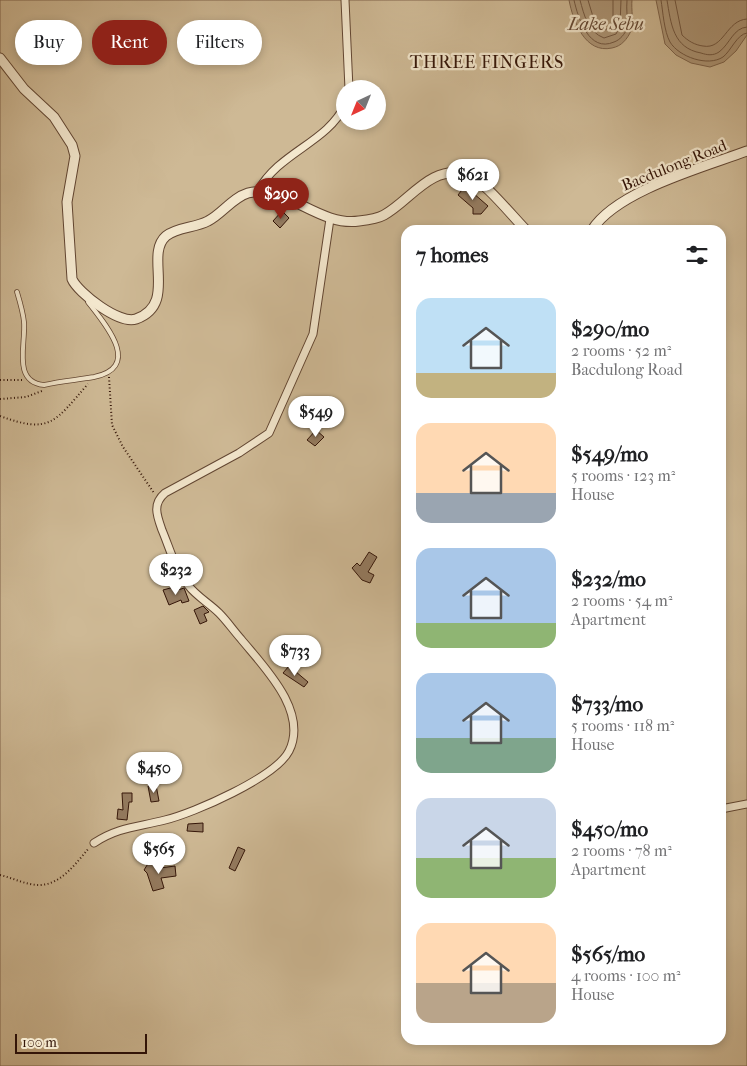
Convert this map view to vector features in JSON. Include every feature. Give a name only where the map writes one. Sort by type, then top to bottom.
[{"type":"street","points":[[345,0],[349,80]]},
{"type":"street","points":[[0,58],[24,89],[54,117],[72,145],[74,156],[67,202],[72,279],[82,294],[127,320],[140,317],[150,309],[159,290],[158,251],[166,236],[209,221],[234,200],[258,191],[274,194],[330,219],[356,222],[374,219],[396,206],[423,183],[452,173],[465,174],[478,181],[521,225]]},
{"type":"street","points":[[258,191],[278,164],[336,119]]},
{"type":"street","name":"Bacdulong Road","points":[[596,225],[599,220],[624,201],[657,185],[747,151]]},
{"type":"street","points":[[94,843],[111,832],[167,820],[196,809],[244,786],[282,761],[293,740],[294,727],[280,686],[230,625],[190,588],[182,578],[157,518],[156,507],[158,499],[239,453],[269,433],[313,334],[330,219]]},
{"type":"street","points":[[726,808],[747,804]]},
{"type":"lane","points":[[17,292],[24,323],[23,363],[29,380],[35,384],[44,385],[94,377],[108,372],[119,360],[120,354],[109,332],[82,294]]},
{"type":"path","points":[[108,372],[112,425],[123,447],[158,499]]},
{"type":"path","points":[[0,416],[25,425],[39,426],[50,423],[94,377]]},
{"type":"path","points":[[0,380],[29,380]]},
{"type":"path","points":[[0,399],[26,397],[39,393],[57,382]]},
{"type":"path","points":[[0,875],[39,885],[52,882],[65,874],[94,843]]},
{"type":"shaded area","points":[[0,0],[747,0],[747,1066],[0,1066]]},
{"type":"water","name":"Lake Sebu","points":[[569,0],[632,0],[631,31],[619,46],[603,49],[594,46],[577,26]]},
{"type":"water","name":"Lake Sebu","points":[[656,0],[747,0],[747,35],[736,51],[724,62],[710,67],[691,63],[676,55],[665,44]]},
{"type":"building","points":[[465,186],[488,206],[481,214],[473,214],[473,208],[458,195]]},
{"type":"building","points":[[282,211],[289,218],[280,228],[273,221]]},
{"type":"building","points":[[316,430],[324,437],[315,446],[307,440]]},
{"type":"building","points":[[369,552],[377,557],[368,572],[374,575],[370,583],[362,580],[352,568],[357,563],[360,566]]},
{"type":"building","points":[[174,587],[175,591],[184,588],[189,601],[182,603],[181,600],[169,605],[163,590]]},
{"type":"building","points":[[203,606],[209,612],[204,614],[207,621],[200,624],[194,610]]},
{"type":"building","points":[[289,666],[308,682],[304,687],[283,673]]},
{"type":"building","points":[[156,785],[159,801],[151,802],[148,786]]},
{"type":"building","points":[[122,793],[132,793],[132,802],[129,802],[127,820],[117,819],[118,809],[123,810]]},
{"type":"building","points":[[203,823],[203,832],[187,831],[188,824]]},
{"type":"building","points":[[238,847],[245,850],[235,871],[229,868]]},
{"type":"building","points":[[149,862],[160,868],[175,866],[176,876],[161,878],[164,888],[153,891],[147,873],[144,870]]},
{"type":"district","name":"THREE FINGERS","points":[[487,62]]}]
